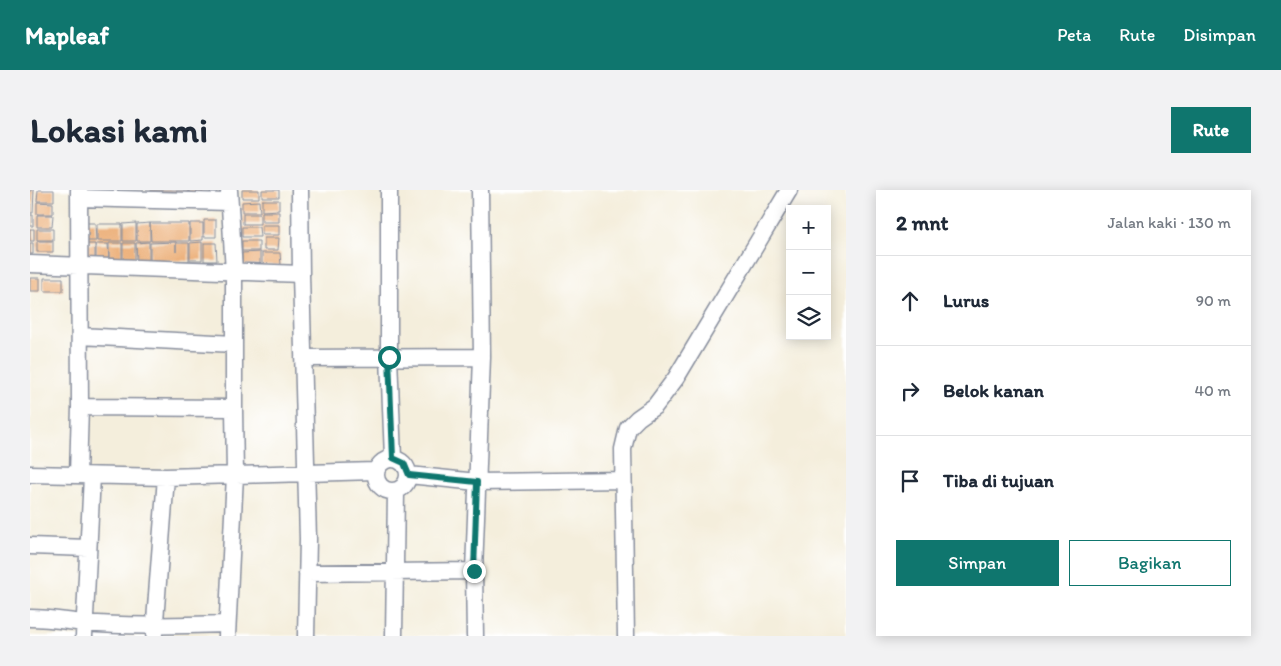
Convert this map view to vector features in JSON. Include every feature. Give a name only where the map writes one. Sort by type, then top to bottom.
[{"type":"street","points":[[300,190],[306,474],[306,636]]},
{"type":"street","points":[[389,190],[389,357],[393,458]]},
{"type":"street","points":[[474,636],[474,571],[482,357],[480,190]]},
{"type":"street","points":[[626,636],[623,449],[628,428],[655,406],[676,378],[789,190]]},
{"type":"street","points":[[30,618],[48,618],[84,630],[227,630],[235,476],[234,272],[229,196],[79,194],[80,407],[88,548],[84,630]]},
{"type":"street","points":[[30,264],[301,274]]},
{"type":"street","points":[[80,336],[234,344]]},
{"type":"street","points":[[303,358],[482,357]]},
{"type":"street","points":[[80,407],[234,408]]},
{"type":"street","points":[[393,458],[404,463],[409,475],[405,486],[396,492],[385,491],[377,482],[375,471],[382,461],[393,458]]},
{"type":"street","points":[[30,474],[166,477],[375,471]]},
{"type":"street","points":[[409,475],[477,482],[623,480]]},
{"type":"street","points":[[154,631],[166,477]]},
{"type":"street","points":[[394,636],[396,492]]},
{"type":"street","points":[[30,546],[88,548]]},
{"type":"street","points":[[307,573],[474,571]]},
{"type":"building","points":[[30,190],[34,190],[33,213],[30,213]]},
{"type":"building","points":[[38,190],[54,190],[54,201],[37,201]]},
{"type":"building","points":[[151,190],[188,190],[188,197],[151,196]]},
{"type":"building","points":[[189,190],[202,190],[202,197],[189,197]]},
{"type":"building","points":[[242,190],[259,190],[259,198],[242,198]]},
{"type":"building","points":[[262,190],[279,190],[279,197],[262,197]]},
{"type":"building","points":[[262,200],[279,200],[279,210],[262,211]]},
{"type":"building","points":[[259,201],[260,212],[242,212],[242,202]]},
{"type":"building","points":[[37,202],[53,203],[53,214],[37,214]]},
{"type":"building","points":[[262,212],[279,212],[279,222],[262,222]]},
{"type":"building","points":[[243,214],[260,214],[260,224],[243,224]]},
{"type":"building","points":[[30,215],[33,215],[33,226],[30,226]]},
{"type":"building","points":[[37,215],[53,215],[52,227],[37,227]]},
{"type":"building","points":[[204,220],[216,220],[216,237],[204,237]]},
{"type":"building","points":[[83,223],[95,223],[96,241],[83,241]]},
{"type":"building","points":[[136,223],[136,241],[123,241],[123,224]]},
{"type":"building","points":[[150,223],[189,223],[189,241],[151,241]]},
{"type":"building","points":[[150,223],[150,241],[137,241],[137,224]]},
{"type":"building","points":[[190,223],[203,223],[203,240],[190,241]]},
{"type":"building","points":[[97,224],[122,224],[122,241],[97,241]]},
{"type":"building","points":[[262,225],[279,225],[279,235],[262,235]]},
{"type":"building","points":[[242,227],[259,227],[260,237],[242,237]]},
{"type":"building","points":[[30,229],[34,229],[34,241],[30,241]]},
{"type":"building","points":[[37,229],[53,229],[53,240],[37,240]]},
{"type":"building","points":[[264,238],[279,238],[278,250],[264,250]]},
{"type":"building","points":[[37,241],[53,241],[53,252],[37,252]]},
{"type":"building","points":[[242,241],[259,241],[259,251],[242,251]]},
{"type":"building","points":[[149,242],[149,260],[137,260],[136,243]]},
{"type":"building","points":[[202,242],[202,260],[190,260],[190,243]]},
{"type":"building","points":[[30,243],[33,243],[33,254],[30,254]]},
{"type":"building","points":[[109,243],[122,243],[122,261],[109,261]]},
{"type":"building","points":[[123,243],[135,243],[135,261],[123,261]]},
{"type":"building","points":[[150,243],[189,243],[189,261],[150,260]]},
{"type":"building","points":[[204,243],[216,243],[217,261],[204,261]]},
{"type":"building","points":[[82,244],[95,244],[95,262],[82,262]]},
{"type":"building","points":[[96,244],[108,244],[109,261],[96,261]]},
{"type":"building","points":[[260,252],[260,265],[242,265],[242,253]]},
{"type":"building","points":[[262,253],[280,253],[281,265],[262,265]]},
{"type":"building","points":[[30,278],[40,278],[40,291],[30,291]]},
{"type":"building","points":[[44,278],[63,278],[63,291],[44,291]]},
{"type":"route","points":[[389,357],[393,458],[404,463],[409,475],[477,482],[474,571]]}]
